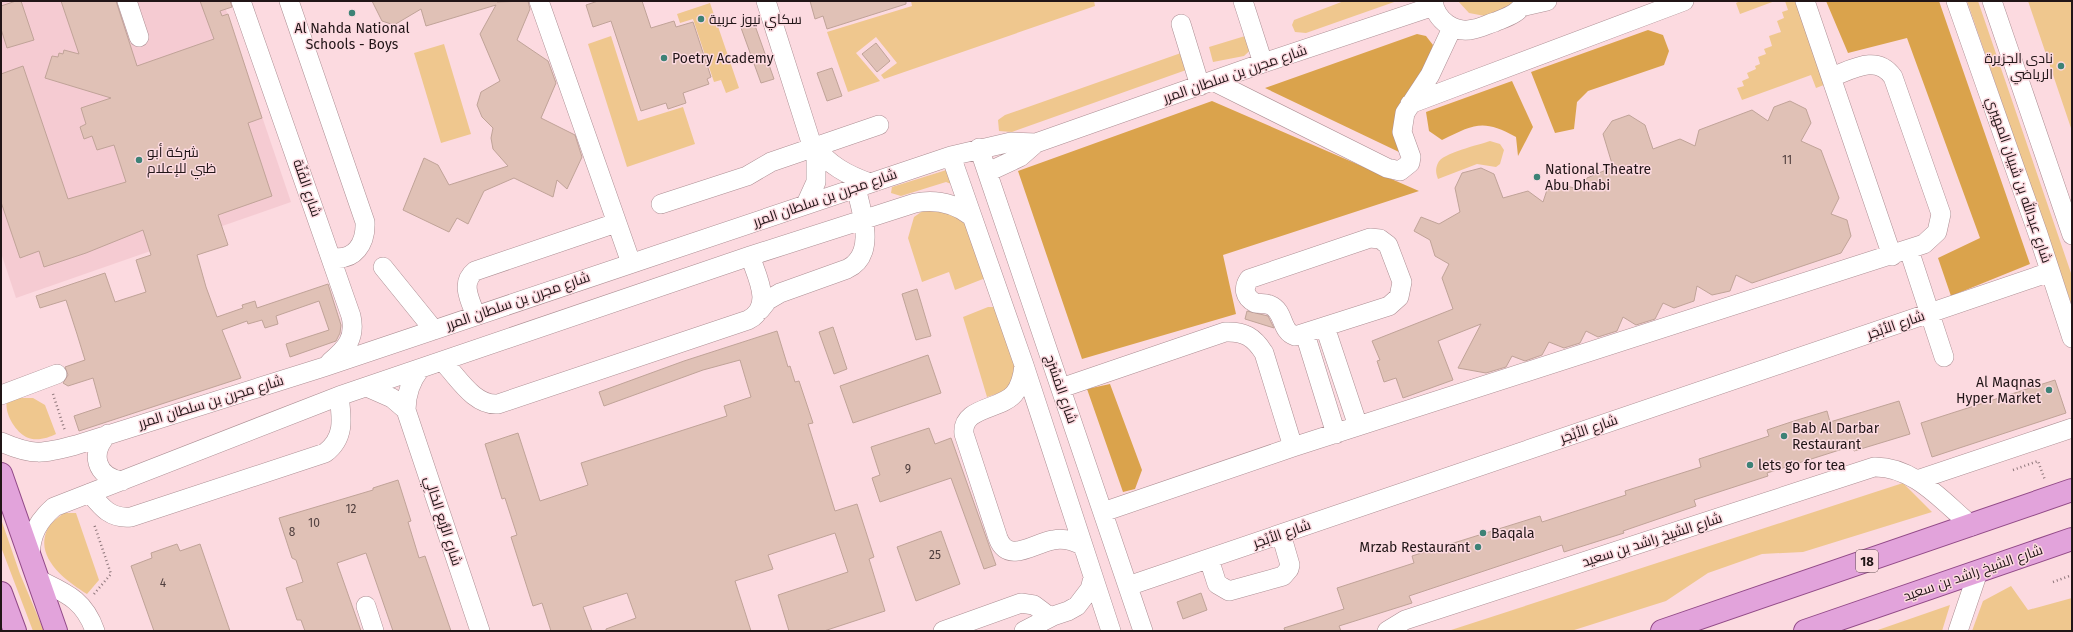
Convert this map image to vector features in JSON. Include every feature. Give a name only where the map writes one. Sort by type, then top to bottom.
[{"type":"main road","points":[[1,474],[56,631]]},
{"type":"main road","name":"18","points":[[1662,631],[1972,526],[2072,490]]},
{"type":"main road","name":"شارع الشيخ راشد بن سعيد","points":[[1805,631],[2072,539]]},
{"type":"main road","points":[[1,593],[15,631]]},
{"type":"street","points":[[127,1],[139,37]]},
{"type":"street","name":"شارع الفَنّة","points":[[241,1],[351,316],[352,333],[346,348],[324,367]]},
{"type":"street","points":[[289,1],[365,222],[362,244],[355,253],[344,258],[331,257]]},
{"type":"street","points":[[540,1],[630,263]]},
{"type":"street","points":[[766,1],[814,146],[816,176],[812,194],[806,204]]},
{"type":"street","points":[[1243,1],[1264,63]]},
{"type":"street","points":[[1433,4],[1441,19],[1452,28],[1464,30],[1474,29],[1513,15],[1523,4],[1547,1]]},
{"type":"street","points":[[1410,104],[1684,1]]},
{"type":"street","points":[[1805,1],[1832,77],[1900,253],[1930,313],[1944,357]]},
{"type":"street","name":"شارع عبدالله بن شيبان المهيري","points":[[1956,1],[2072,338]]},
{"type":"street","points":[[1992,1],[2072,236]]},
{"type":"street","name":"شارع مجرن بن سلطان المرر","points":[[988,172],[1020,156],[1036,143],[1433,4]]},
{"type":"street","points":[[1181,24],[1206,84],[1394,171],[1406,168],[1410,163],[1411,157],[1402,132],[1405,113],[1430,75],[1452,28]]},
{"type":"street","points":[[1103,512],[1293,447],[1900,253],[1931,239],[1938,227],[1940,214],[1896,84],[1888,71],[1874,64],[1866,64],[1832,77]]},
{"type":"street","points":[[660,204],[747,176],[771,162],[814,146],[879,125]]},
{"type":"street","name":"شارع مجرن بن سلطان المرر","points":[[1,442],[29,452],[44,453],[70,447],[324,367],[951,156],[979,148],[1011,142],[1036,143]]},
{"type":"street","points":[[443,362],[476,398],[486,404],[498,404],[748,320],[757,314],[774,296],[847,270],[858,263],[864,248],[863,185],[833,166],[814,146]]},
{"type":"street","name":"شارع المَسْرَج","points":[[979,148],[1143,631]]},
{"type":"street","name":"شارع المَسْرَج","points":[[951,156],[1024,365],[1110,628]]},
{"type":"street","points":[[30,554],[31,541],[35,528],[43,516],[54,507],[339,396],[443,362],[863,218],[915,203],[934,201],[954,205],[971,216]]},
{"type":"street","points":[[476,316],[466,284],[468,278],[475,271],[616,223]]},
{"type":"street","points":[[1370,238],[1385,242],[1391,249],[1402,282],[1399,297],[1388,306],[1305,334],[1299,336],[1292,335],[1286,330],[1281,315],[1275,307],[1265,303],[1255,303],[1247,297],[1245,288],[1249,279],[1370,238]]},
{"type":"street","points":[[750,256],[762,293],[760,310]]},
{"type":"street","points":[[383,267],[434,330]]},
{"type":"street","name":"شارع الأبْجَر","points":[[1128,586],[2050,272]]},
{"type":"street","points":[[1007,318],[1013,322],[1026,322],[1035,312]]},
{"type":"street","points":[[1325,327],[1358,426]]},
{"type":"street","points":[[1061,388],[1225,332],[1237,332],[1248,335],[1258,343],[1264,353],[1293,447]]},
{"type":"street","points":[[1305,334],[1336,434]]},
{"type":"street","points":[[1024,365],[1023,375],[1015,394],[1007,401],[971,415],[964,424],[964,434],[998,538],[1004,548],[1015,552],[1052,540],[1060,539],[1083,546]]},
{"type":"street","name":"شارع الرُّبع الخالِي","points":[[420,369],[415,376],[408,393],[406,410],[480,631]]},
{"type":"street","points":[[1,394],[52,376]]},
{"type":"street","points":[[367,387],[392,398],[406,410]]},
{"type":"street","points":[[88,494],[106,512],[115,516],[131,517],[325,453],[335,444],[341,430],[339,396]]},
{"type":"street","points":[[1917,480],[2072,428]]},
{"type":"street","points":[[108,434],[98,447],[98,463],[107,476],[114,480],[122,481]]},
{"type":"street","name":"شارع الشيخ راشد بن سعيد","points":[[1388,631],[1405,620],[1874,467],[1892,468],[1910,475],[1972,526]]},
{"type":"street","points":[[1209,559],[1218,584],[1228,591],[1283,576],[1289,569],[1290,565],[1281,534]]},
{"type":"street","points":[[1958,631],[1978,572]]},
{"type":"street","points":[[1024,631],[1050,617],[1068,612],[1078,606],[1085,598],[1093,578]]},
{"type":"street","points":[[37,579],[67,594],[83,607],[88,614],[95,631]]},
{"type":"street","points":[[943,631],[1021,603],[1034,605],[1050,617]]},
{"type":"street","points":[[366,606],[374,631]]},
{"type":"street","points":[[1068,612],[1090,614],[1110,628]]},
{"type":"path","points":[[52,376],[70,447]]},
{"type":"path","points":[[2012,470],[2038,461],[2051,497]]},
{"type":"path","points":[[83,607],[110,574],[88,494]]},
{"type":"path","points":[[2053,582],[2072,576]]},
{"type":"shaded area","name":"شركة أبو ظبي للإعلام","points":[[1,1],[223,1],[291,202],[16,298],[1,253]]},
{"type":"shaded area","points":[[911,1],[1094,1],[1095,6],[884,79],[881,75],[897,63],[876,37],[856,53],[880,81],[848,92],[827,32],[912,6]]},
{"type":"shaded area","points":[[1344,1],[1397,1],[1306,33],[1295,32],[1292,25],[1294,20]]},
{"type":"shaded area","points":[[1458,1],[1520,1],[1516,6],[1485,16],[1469,13]]},
{"type":"shaded area","points":[[1740,1],[1775,1],[1740,14],[1736,3]]},
{"type":"shaded area","points":[[1785,1],[1799,1],[1829,83],[1816,88],[1811,75],[1742,100],[1737,88],[1744,86],[1742,81],[1749,78],[1747,73],[1756,69],[1755,66],[1760,64],[1758,57],[1766,54],[1764,49],[1772,46],[1769,36],[1781,32],[1777,21],[1784,18],[1782,12],[1788,10]]},
{"type":"shaded area","points":[[1826,1],[1939,1],[2030,264],[1951,296],[1938,258],[1980,238],[1907,38],[1848,53]]},
{"type":"shaded area","points":[[1967,1],[1978,1],[2072,276],[2072,306]]},
{"type":"shaded area","name":"نادى الجزيرة الرياضي","points":[[2028,1],[2072,1],[2072,131]]},
{"type":"shaded area","points":[[710,3],[739,88],[726,93],[721,80],[714,82],[693,19],[680,23],[677,14]]},
{"type":"shaded area","points":[[1648,30],[1663,35],[1669,51],[1664,65],[1588,91],[1577,102],[1574,129],[1555,133],[1531,72]]},
{"type":"shaded area","points":[[1255,33],[1256,45],[1244,56],[1213,62],[1209,47]]},
{"type":"shaded area","points":[[1417,34],[1426,36],[1433,45],[1427,65],[1395,128],[1399,152],[1265,88]]},
{"type":"shaded area","points":[[611,36],[638,121],[683,107],[695,144],[627,167],[588,44]]},
{"type":"shaded area","points":[[444,44],[471,134],[441,143],[414,53]]},
{"type":"shaded area","points":[[1181,53],[1189,69],[1012,132],[999,131],[998,120],[1005,115]]},
{"type":"shaded area","points":[[1512,81],[1533,127],[1518,156],[1516,137],[1495,128],[1487,126],[1471,127],[1442,140],[1429,131],[1426,112]]},
{"type":"shaded area","points":[[1212,101],[1419,191],[1223,255],[1236,314],[1082,359],[1018,171]]},
{"type":"shaded area","points":[[1490,141],[1500,144],[1504,150],[1500,164],[1496,167],[1477,164],[1438,179],[1436,167],[1441,159],[1461,150]]},
{"type":"shaded area","points":[[956,167],[951,184],[946,182],[901,196],[891,193],[892,187]]},
{"type":"shaded area","points":[[937,201],[963,206],[988,277],[955,290],[949,272],[922,282],[908,238],[914,217]]},
{"type":"shaded area","points":[[988,307],[997,307],[1025,370],[1014,388],[987,397],[963,317]]},
{"type":"shaded area","points":[[1110,384],[1142,470],[1135,489],[1123,492],[1087,389]]},
{"type":"shaded area","points":[[17,398],[33,398],[45,405],[56,434],[46,438],[34,439],[26,437],[18,431],[11,421],[7,411],[7,401]]},
{"type":"shaded area","points":[[1903,483],[1932,512],[1803,552],[1762,554],[1708,573],[1666,601],[1571,631],[1448,631]]},
{"type":"shaded area","points":[[64,513],[76,513],[99,580],[87,594],[61,575],[48,558],[45,549],[45,539],[49,526]]},
{"type":"shaded area","points":[[1,519],[20,574],[44,631],[33,631],[1,547]]},
{"type":"shaded area","points":[[2011,586],[2028,610],[2072,598],[2072,631],[1972,631],[1983,601]]},
{"type":"shaded area","points":[[1950,605],[1942,631],[1875,631]]},
{"type":"building","points":[[16,1],[21,1],[34,40],[7,48],[1,29],[1,6]]},
{"type":"building","name":"شركة أبو ظبي للإعلام","points":[[61,1],[116,1],[137,66],[214,39],[200,1],[230,1],[232,7],[220,11],[222,16],[228,14],[262,118],[248,123],[272,196],[218,215],[228,245],[197,255],[206,287],[217,317],[243,308],[242,305],[255,301],[257,308],[328,284],[341,325],[340,333],[336,341],[290,357],[286,344],[329,330],[319,301],[276,316],[278,324],[265,328],[262,320],[248,324],[247,321],[222,330],[241,378],[79,431],[74,416],[101,407],[93,378],[68,386],[63,383],[68,375],[65,367],[85,360],[77,334],[66,300],[40,308],[36,296],[105,273],[115,302],[146,292],[136,260],[151,255],[143,230],[86,253],[44,267],[39,251],[20,258],[1,202],[1,74],[23,66],[68,199],[126,182],[114,145],[97,150],[92,136],[84,139],[80,127],[86,124],[81,108],[111,98],[45,78],[52,56],[58,57],[59,53],[63,54],[64,50],[79,54]]},
{"type":"building","points":[[372,1],[528,1],[530,9],[517,40],[548,61],[556,83],[541,118],[575,135],[582,157],[567,189],[557,180],[553,197],[514,178],[484,191],[468,224],[457,218],[449,232],[403,210],[424,158],[438,165],[449,185],[508,166],[493,149],[491,138],[493,128],[482,117],[477,105],[481,92],[500,81],[480,34],[496,5],[426,26],[421,9],[394,25],[382,21]]},
{"type":"building","name":"Poetry Academy","points":[[598,1],[642,1],[651,28],[674,21],[676,27],[693,22],[711,77],[707,79],[709,84],[683,93],[686,103],[668,109],[666,103],[641,111],[611,21],[593,27],[586,5]]},
{"type":"building","points":[[810,1],[906,1],[906,4],[827,29],[823,16],[815,19]]},
{"type":"building","points":[[753,20],[774,79],[761,83],[740,25]]},
{"type":"building","points":[[876,43],[890,61],[877,72],[862,54]]},
{"type":"building","points":[[832,68],[842,96],[827,101],[817,73]]},
{"type":"building","points":[[1790,101],[1806,109],[1811,123],[1801,141],[1821,150],[1839,198],[1831,214],[1847,220],[1851,236],[1841,253],[1752,283],[1736,275],[1730,291],[1712,295],[1697,286],[1694,301],[1674,308],[1663,303],[1655,319],[1636,325],[1623,317],[1617,331],[1598,337],[1586,331],[1580,343],[1564,348],[1549,342],[1542,355],[1525,361],[1512,356],[1506,367],[1486,373],[1458,368],[1481,324],[1438,341],[1453,380],[1403,398],[1396,378],[1384,382],[1377,361],[1380,360],[1372,341],[1453,309],[1442,278],[1449,264],[1435,256],[1430,240],[1414,231],[1421,217],[1439,224],[1460,212],[1455,188],[1462,173],[1481,168],[1494,174],[1503,198],[1528,191],[1543,202],[1547,190],[1564,185],[1580,190],[1587,178],[1613,167],[1603,134],[1612,121],[1629,115],[1645,125],[1653,149],[1680,139],[1695,146],[1699,130],[1752,110],[1768,121],[1774,107]]},
{"type":"building","points":[[917,289],[931,336],[916,340],[902,294]]},
{"type":"building","points":[[1247,311],[1268,316],[1274,328],[1245,319]]},
{"type":"building","points":[[833,327],[847,369],[834,374],[819,332]]},
{"type":"building","points":[[777,331],[788,367],[790,366],[795,382],[799,381],[813,423],[808,424],[835,511],[857,504],[874,557],[869,559],[885,611],[824,631],[789,631],[778,595],[848,572],[835,533],[768,555],[773,569],[735,581],[751,631],[606,631],[606,629],[636,618],[627,593],[583,607],[592,631],[551,631],[542,603],[533,606],[511,537],[517,535],[505,498],[502,499],[485,444],[518,433],[540,501],[588,485],[581,463],[727,416],[724,406],[751,397],[740,360],[703,370],[604,406],[599,392],[684,361]]},
{"type":"building","points":[[928,355],[941,393],[853,423],[840,386]]},
{"type":"building","points":[[2055,380],[2066,413],[1932,457],[1921,423]]},
{"type":"building","points":[[1899,401],[1910,434],[1854,451],[1852,446],[1767,473],[1768,476],[1694,500],[1696,506],[1623,531],[1624,533],[1564,552],[1562,545],[1409,596],[1412,603],[1339,626],[1341,631],[1285,631],[1284,628],[1344,609],[1337,588],[1414,563],[1412,556],[1540,516],[1542,522],[1626,495],[1625,491],[1701,467],[1699,459],[1769,436],[1767,430],[1794,421],[1827,411],[1830,422]]},
{"type":"building","points":[[929,428],[935,444],[951,438],[996,565],[984,569],[951,478],[880,502],[872,478],[880,475],[871,447]]},
{"type":"building","points":[[398,480],[411,521],[408,522],[419,558],[425,556],[451,631],[393,631],[366,553],[337,563],[361,631],[305,631],[301,620],[297,620],[286,588],[303,582],[296,560],[292,558],[279,518],[373,490],[373,488]]},
{"type":"building","points":[[941,531],[960,584],[916,601],[897,547]]},
{"type":"building","points":[[177,544],[180,551],[200,544],[230,631],[154,631],[131,566],[152,558],[151,553]]},
{"type":"building","points":[[1201,593],[1207,610],[1183,619],[1177,602]]},
{"type":"place","name":"Al Nahda National Schools - Boys","points":[[352,13]]},
{"type":"place","name":"سكاي نيوز عربية","points":[[701,19]]},
{"type":"place","name":"Poetry Academy","points":[[664,58]]},
{"type":"place","name":"نادى الجزيرة الرياضي","points":[[2061,66]]},
{"type":"place","name":"شركة أبو ظبي للإعلام","points":[[139,160]]},
{"type":"place","name":"National Theatre Abu Dhabi","points":[[1537,177]]},
{"type":"place","name":"Al Maqnas Hyper Market","points":[[2049,390]]},
{"type":"place","name":"Bab Al Darbar Restaurant","points":[[1784,436]]},
{"type":"place","name":"lets go for tea","points":[[1750,465]]},
{"type":"place","name":"Baqala","points":[[1483,533]]},
{"type":"place","name":"Mrzab Restaurant","points":[[1478,547]]}]
